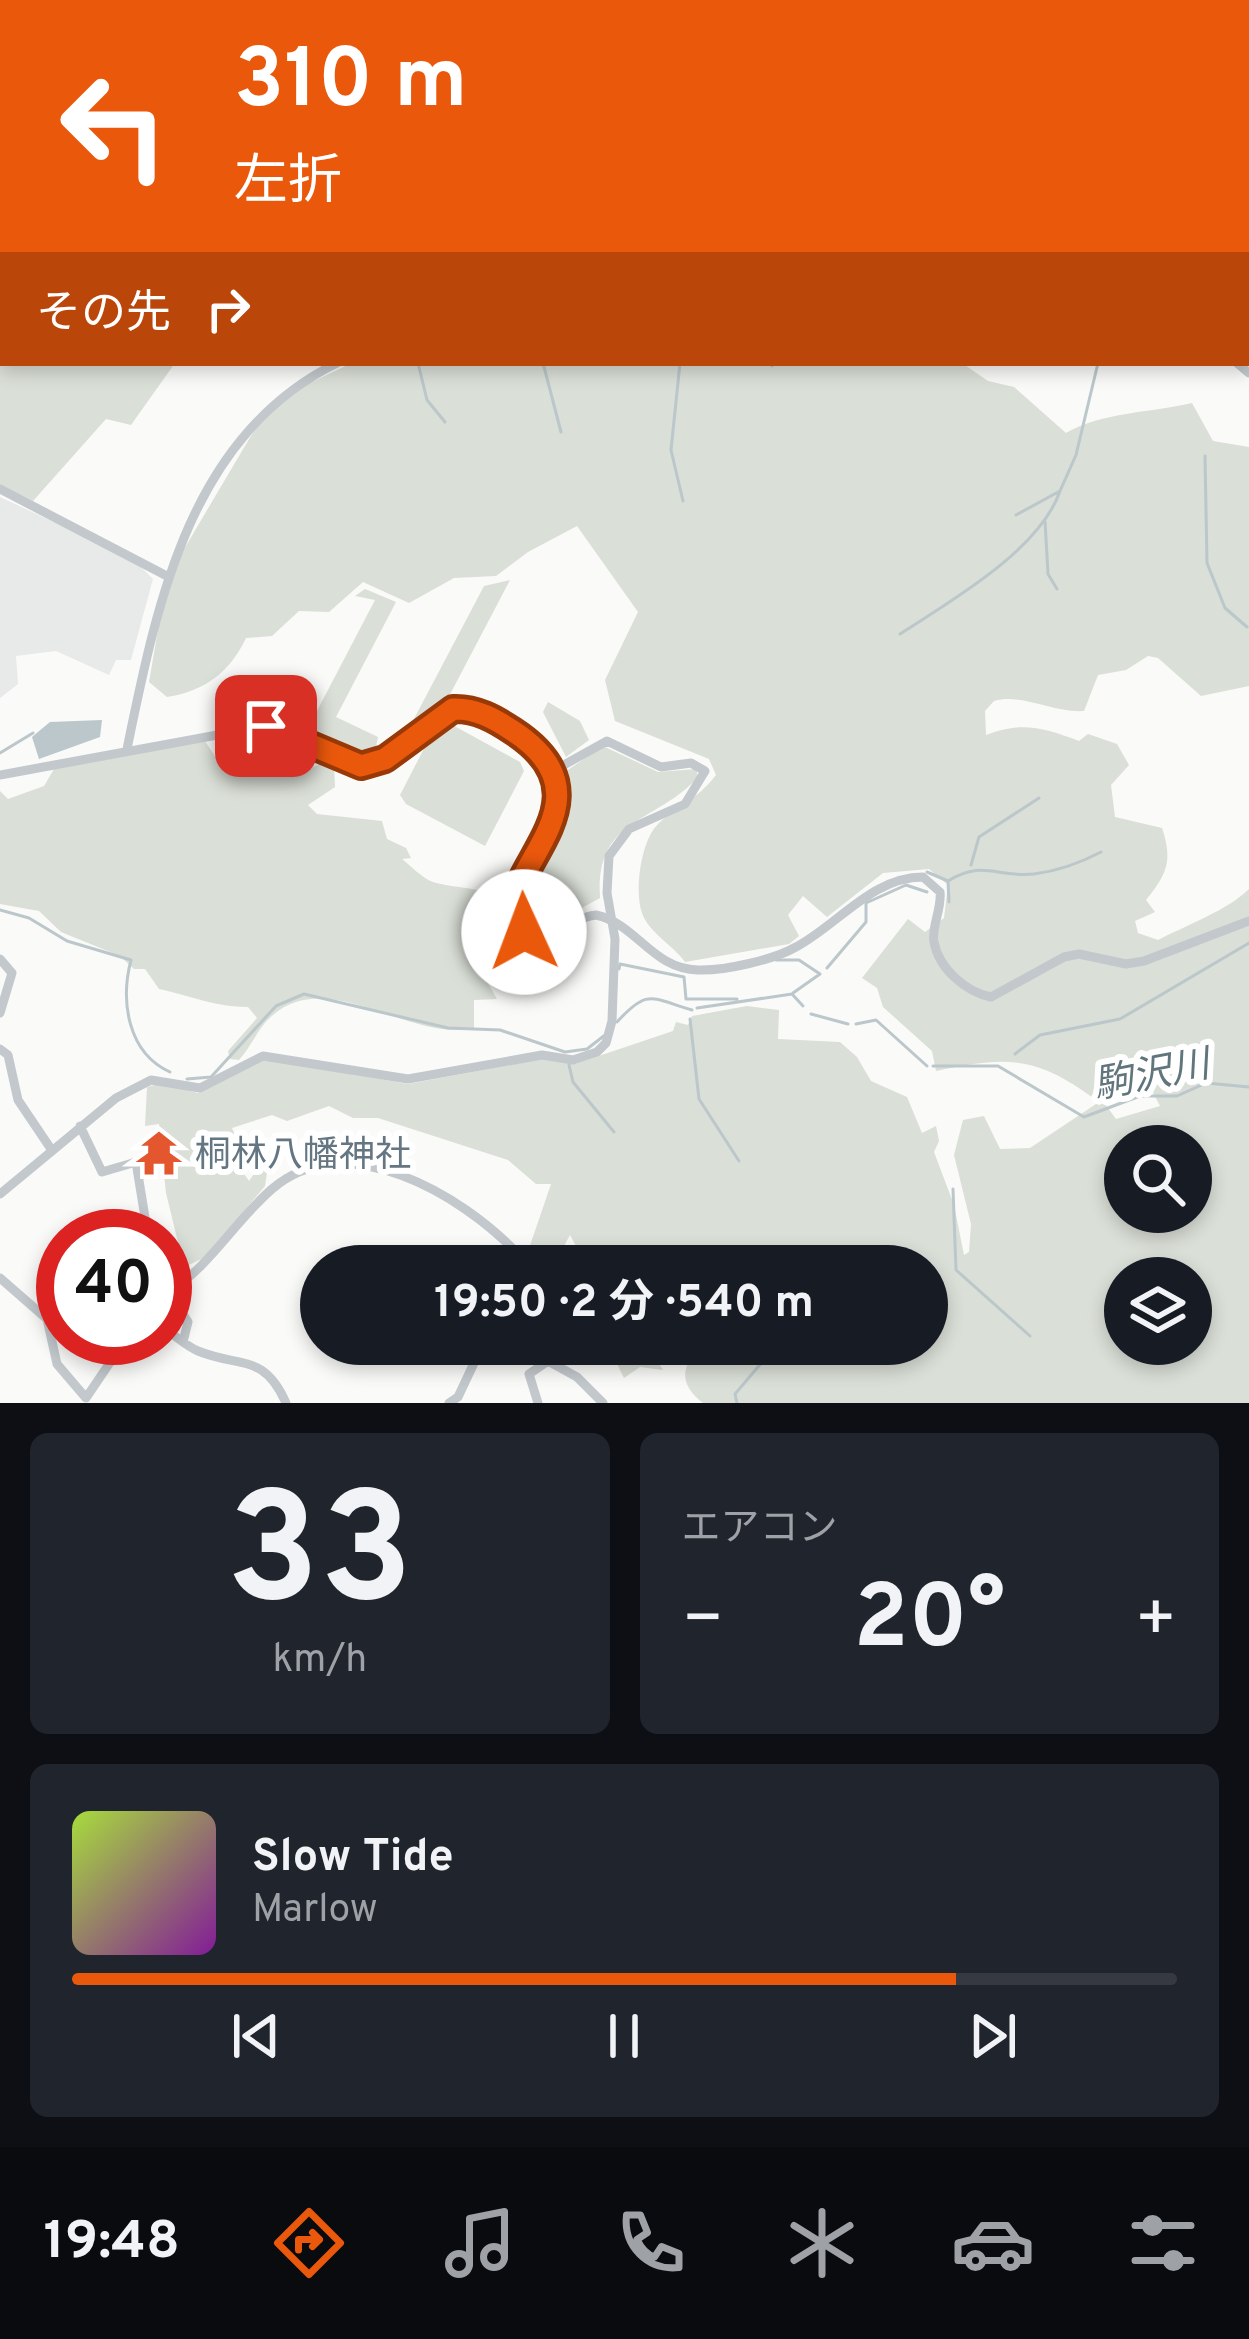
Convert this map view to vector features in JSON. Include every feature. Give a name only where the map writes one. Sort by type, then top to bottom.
[{"type":"street","points":[[127,749],[174,551],[252,424],[286,390],[331,366]]},
{"type":"street","points":[[0,490],[165,575]]},
{"type":"street","points":[[0,775],[266,726],[293,733],[349,764],[370,765],[441,713],[461,708],[486,715],[521,736],[553,770],[555,817],[542,850],[514,892],[512,916],[524,932],[537,936],[585,916],[612,918],[657,958],[699,970],[795,948],[890,882],[923,877],[940,892],[933,941],[938,952],[966,989],[991,997],[1064,957],[1079,954],[1126,964],[1144,962],[1249,921]]},
{"type":"street","points":[[0,1194],[140,1082],[164,1079],[200,1088],[263,1056],[408,1079],[542,1055],[586,1058],[606,1043],[611,1032],[612,918],[606,873],[616,844],[629,829],[685,804],[705,771],[692,764],[661,767],[607,741],[553,770]]},
{"type":"street","points":[[0,959],[12,974],[0,1013]]},
{"type":"street","points":[[0,1049],[8,1054],[18,1100],[51,1149]]},
{"type":"street","points":[[80,1126],[101,1172],[136,1162],[144,1209]]},
{"type":"street","points":[[192,1273],[208,1263],[284,1179],[351,1164],[414,1182],[456,1202],[507,1245]]},
{"type":"street","points":[[0,1278],[47,1319],[57,1364],[84,1400],[108,1365]]},
{"type":"street","points":[[192,1347],[258,1366],[272,1376],[286,1403]]},
{"type":"street","points":[[538,1403],[529,1374],[535,1365],[548,1361],[577,1377],[603,1403]]},
{"type":"street","points":[[449,1403],[458,1397],[473,1365]]},
{"type":"shaded area","points":[[0,366],[173,366],[131,425],[106,419],[33,501],[0,485]]},
{"type":"shaded area","points":[[346,366],[966,366],[988,381],[1014,387],[1066,433],[1111,417],[1192,403],[1213,441],[1249,447],[1249,686],[1201,696],[1158,658],[1148,656],[1126,670],[1098,675],[1084,711],[1027,701],[994,701],[985,711],[986,735],[1033,728],[1079,741],[1088,734],[1117,744],[1129,765],[1111,785],[1115,817],[1162,828],[1167,850],[1163,874],[1146,900],[1155,912],[1135,921],[1138,933],[1158,940],[1219,910],[1249,889],[1249,1403],[703,1403],[686,1381],[688,1365],[948,1365],[948,1245],[575,1245],[570,1235],[565,1245],[530,1245],[551,1184],[536,1184],[508,1160],[378,1118],[353,1118],[329,1106],[287,1121],[272,1115],[232,1128],[238,1142],[247,1142],[242,1171],[249,1181],[259,1167],[267,1173],[265,1186],[206,1257],[192,1263],[192,1209],[170,1209],[159,1124],[145,1126],[147,1087],[162,1083],[198,1093],[262,1058],[408,1084],[542,1059],[575,1064],[673,1031],[676,1022],[688,1025],[692,1016],[747,1006],[779,1010],[778,1039],[840,1042],[857,1057],[871,1081],[907,1097],[922,1133],[936,1126],[939,1141],[934,1152],[954,1205],[964,1255],[969,1252],[971,1224],[954,1155],[963,1120],[984,1116],[1000,1149],[1030,1148],[1102,1100],[1116,1119],[1160,1106],[1150,1087],[1096,1100],[1055,1074],[1019,1063],[936,1071],[932,1051],[883,1007],[877,988],[862,978],[908,919],[925,932],[944,918],[948,885],[929,869],[883,873],[827,917],[803,896],[788,915],[799,936],[789,944],[685,962],[645,920],[639,892],[641,866],[659,823],[716,775],[709,759],[615,721],[605,680],[638,612],[577,526],[528,552],[496,576],[454,578],[409,603],[363,582],[329,612],[299,611],[272,636],[246,638],[224,670],[204,685],[167,697],[149,682],[167,578],[262,417],[301,387]]},
{"type":"shaded area","points":[[0,497],[133,559],[153,579],[131,660],[116,660],[109,675],[56,651],[16,656],[18,684],[0,698]]},
{"type":"shaded area","points":[[510,580],[446,702],[405,736],[484,586]]},
{"type":"shaded area","points":[[365,589],[396,602],[336,717],[378,737],[373,760],[348,757],[306,732],[375,600],[355,596]]},
{"type":"shaded area","points":[[548,702],[580,721],[589,740],[566,757],[543,712]]},
{"type":"shaded area","points":[[102,720],[100,737],[39,759],[32,737],[50,722]]},
{"type":"shaded area","points":[[447,722],[520,762],[524,771],[485,846],[406,804],[400,795],[431,735]]},
{"type":"shaded area","points":[[246,734],[272,735],[281,752],[309,769],[328,760],[334,764],[335,787],[308,805],[317,814],[382,821],[387,839],[406,848],[411,858],[402,859],[425,878],[480,891],[505,910],[510,923],[482,973],[497,999],[474,1000],[474,1028],[449,1030],[319,998],[295,1002],[273,1015],[239,1060],[230,1059],[228,1051],[257,1018],[248,1007],[159,989],[145,969],[134,969],[120,956],[61,932],[39,911],[0,904],[0,791],[8,799],[44,786],[54,769],[205,741],[216,758],[248,770]]},
{"type":"shaded area","points":[[603,746],[658,772],[696,769],[698,777],[617,836],[601,871],[600,898],[551,925],[524,887],[557,837],[562,774]]},
{"type":"shaded area","points":[[618,1365],[660,1365],[663,1370],[640,1367],[624,1378]]},
{"type":"waterway","points":[[419,366],[427,400],[445,422]]},
{"type":"waterway","points":[[544,366],[561,432]]},
{"type":"waterway","points":[[680,366],[671,450],[683,501]]},
{"type":"waterway","points":[[1016,515],[1060,491],[1076,455],[1097,366]]},
{"type":"waterway","points":[[1205,456],[1207,563],[1225,608],[1247,627]]},
{"type":"waterway","points":[[900,634],[1014,553],[1034,534],[1060,491]]},
{"type":"waterway","points":[[1045,521],[1048,574],[1057,589]]},
{"type":"waterway","points":[[0,753],[33,733]]},
{"type":"waterway","points":[[971,865],[979,837],[1039,798]]},
{"type":"waterway","points":[[948,881],[981,870],[1043,873],[1101,852]]},
{"type":"waterway","points":[[927,872],[948,881],[949,902]]},
{"type":"waterway","points":[[827,968],[866,922],[866,903],[906,885],[927,892]]},
{"type":"waterway","name":"駒沢川","points":[[0,910],[29,918],[67,941],[131,960],[127,993],[131,1025],[145,1052],[170,1072]]},
{"type":"waterway","points":[[1015,1054],[1040,1035],[1120,1019],[1249,943]]},
{"type":"waterway","points":[[776,960],[799,960],[820,974],[793,993]]},
{"type":"waterway","points":[[619,969],[620,964],[684,977],[686,999],[737,999]]},
{"type":"waterway","name":"駒沢川","points":[[187,1079],[211,1077],[276,1006],[304,994],[448,1028],[500,1030],[565,1052],[587,1049],[605,1035]]},
{"type":"waterway","name":"駒沢川","points":[[697,1008],[792,994],[803,1006]]},
{"type":"waterway","name":"駒沢川","points":[[617,1022],[644,1000],[692,1010]]},
{"type":"waterway","name":"駒沢川","points":[[811,1014],[848,1024]]},
{"type":"waterway","points":[[690,1019],[699,1099],[739,1161]]},
{"type":"waterway","name":"駒沢川","points":[[856,1024],[876,1020],[927,1066]]},
{"type":"waterway","points":[[569,1065],[573,1082],[614,1132]]},
{"type":"waterway","name":"駒沢川","points":[[933,1066],[998,1066],[1084,1117],[1140,1096],[1177,1096],[1206,1083],[1249,1087]]},
{"type":"waterway","points":[[953,1189],[956,1270],[1030,1336]]},
{"type":"waterway","points":[[737,1403],[735,1394],[760,1365]]},
{"type":"place","name":"桐林八幡神社","points":[[159,1153]]},
{"type":"route","points":[[266,726],[293,733],[361,766],[385,759],[441,713],[453,709],[486,715],[532,744],[553,770],[557,800],[549,836],[511,901],[512,916],[524,932]]}]
